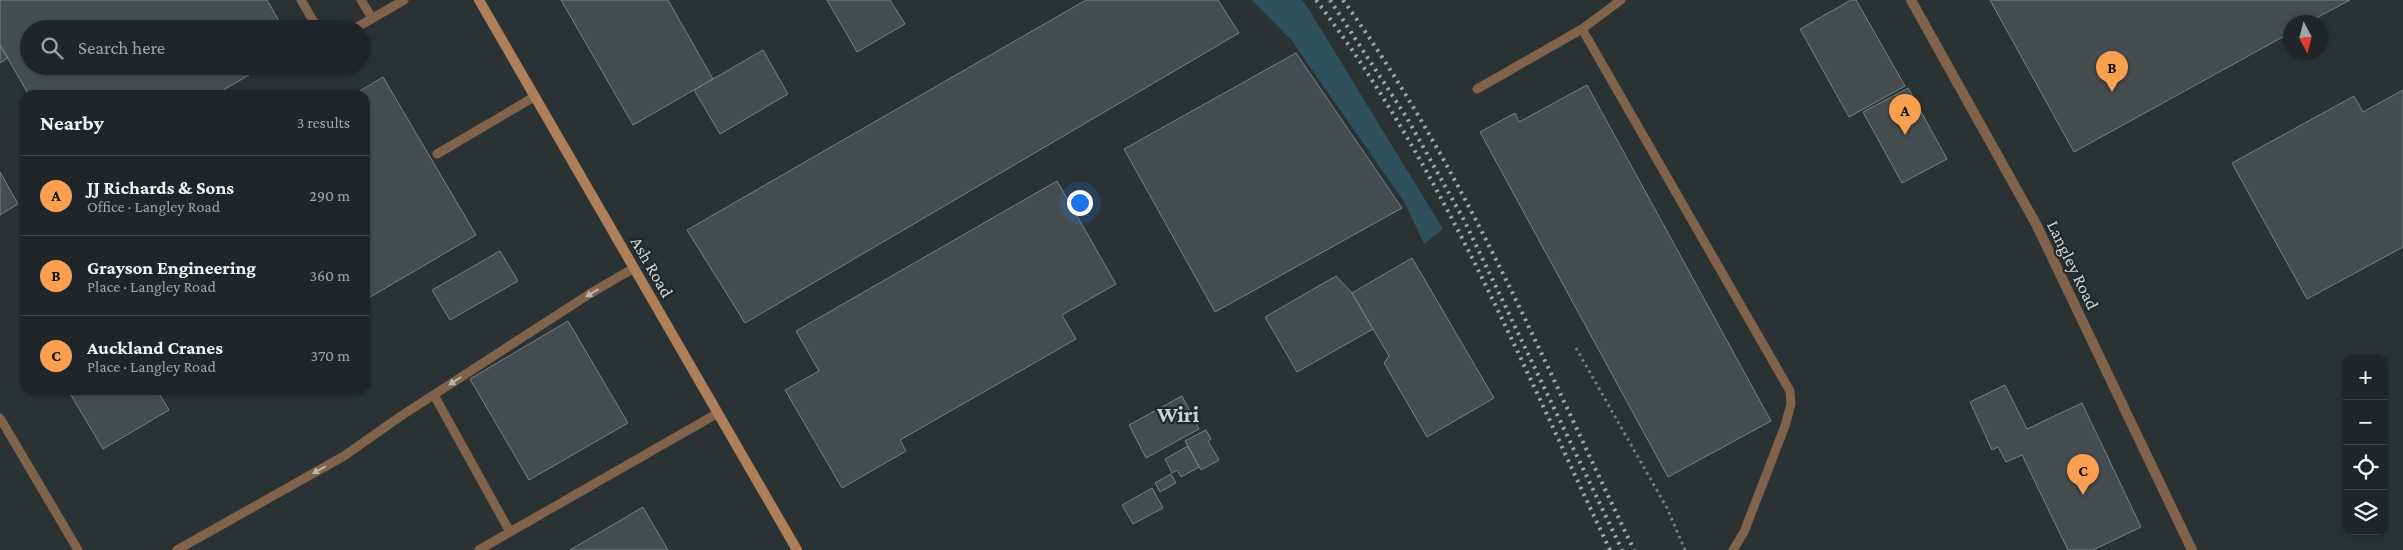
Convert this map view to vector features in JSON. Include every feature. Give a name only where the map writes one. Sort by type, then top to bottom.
[{"type":"main road","name":"Ash Road","points":[[478,0],[797,550]]},
{"type":"street","name":"Langley Road","points":[[1912,0],[2036,224],[2192,550]]},
{"type":"lane","points":[[302,0],[313,20]]},
{"type":"lane","points":[[361,0],[372,18]]},
{"type":"lane","points":[[369,20],[404,0]]},
{"type":"lane","points":[[1477,89],[1582,29],[1621,0]]},
{"type":"lane","points":[[1582,29],[1790,391],[1792,404],[1785,426],[1744,532],[1733,550]]},
{"type":"lane","points":[[438,154],[534,97]]},
{"type":"lane","points":[[177,550],[344,456],[582,299],[634,268]]},
{"type":"lane","points":[[434,395],[510,532]]},
{"type":"lane","points":[[480,550],[718,413]]},
{"type":"lane","points":[[0,418],[78,550]]},
{"type":"path","points":[[1576,348],[1667,508],[1685,550]]},
{"type":"shaded area","points":[[1252,0],[1302,0],[1308,8],[1443,229],[1424,244],[1405,203],[1292,41]]},
{"type":"building","points":[[0,0],[267,0],[279,20],[20,20],[20,75],[249,75],[224,90],[26,90],[0,45]]},
{"type":"building","points":[[561,0],[668,0],[713,79],[633,125]]},
{"type":"building","points":[[827,0],[890,0],[905,24],[857,52]]},
{"type":"building","points":[[1086,0],[1218,0],[1239,33],[745,323],[687,230]]},
{"type":"building","points":[[1851,0],[1856,0],[1905,86],[1849,117],[1800,29]]},
{"type":"building","points":[[1990,0],[2350,0],[2322,15],[2283,15],[2283,37],[2074,152]]},
{"type":"building","points":[[0,45],[8,58],[0,63]]},
{"type":"building","points":[[763,50],[788,94],[720,134],[694,90]]},
{"type":"building","points":[[1296,53],[1402,208],[1215,312],[1124,149]]},
{"type":"building","points":[[383,77],[476,235],[370,297],[370,90],[361,90]]},
{"type":"building","points":[[1587,85],[1771,421],[1668,477],[1480,132],[1515,113],[1519,122]]},
{"type":"building","points":[[1908,88],[1947,159],[1902,183],[1863,112]]},
{"type":"building","points":[[2403,90],[2403,247],[2307,299],[2232,163],[2354,96],[2363,112]]},
{"type":"building","points":[[0,172],[18,204],[0,215]]},
{"type":"building","points":[[1057,181],[1116,284],[1062,315],[1076,339],[900,440],[906,451],[842,488],[785,390],[819,371],[796,331]]},
{"type":"building","points":[[500,251],[518,281],[450,320],[432,290]]},
{"type":"building","points":[[1412,258],[1494,398],[1427,437],[1384,363],[1389,356],[1352,293]]},
{"type":"building","points":[[1336,276],[1352,293],[1373,329],[1297,372],[1265,317]]},
{"type":"building","points":[[568,321],[628,423],[529,480],[470,379]]},
{"type":"building","points":[[2005,385],[2027,429],[2082,403],[2141,527],[2093,550],[2068,550],[2022,455],[2006,462],[1998,447],[1992,450],[1970,402]]},
{"type":"building","points":[[71,395],[160,395],[169,410],[103,449]]},
{"type":"building","points":[[1182,396],[1199,429],[1146,458],[1129,425]]},
{"type":"building","points":[[1206,430],[1211,439],[1208,441],[1219,460],[1201,470],[1185,441]]},
{"type":"building","points":[[1188,446],[1199,467],[1181,477],[1177,470],[1172,473],[1165,459]]},
{"type":"building","points":[[1171,474],[1176,483],[1160,492],[1155,483]]},
{"type":"building","points":[[1152,488],[1163,508],[1133,524],[1122,505]]},
{"type":"building","points":[[643,507],[668,550],[570,550]]},
{"type":"railway","points":[[1316,0],[1360,62],[1402,128],[1440,197],[1511,338],[1610,550]]},
{"type":"railway","points":[[1330,0],[1407,118],[1464,220],[1622,550]]},
{"type":"railway","points":[[1343,0],[1387,65],[1465,199],[1535,339],[1634,550]]},
{"type":"place","name":"Grayson Engineering","points":[[2112,92]]},
{"type":"place","name":"JJ Richards & Sons","points":[[1905,135]]},
{"type":"place","name":"Auckland Cranes","points":[[2083,495]]},
{"type":"district","name":"Wiri","points":[[1178,414]]}]
